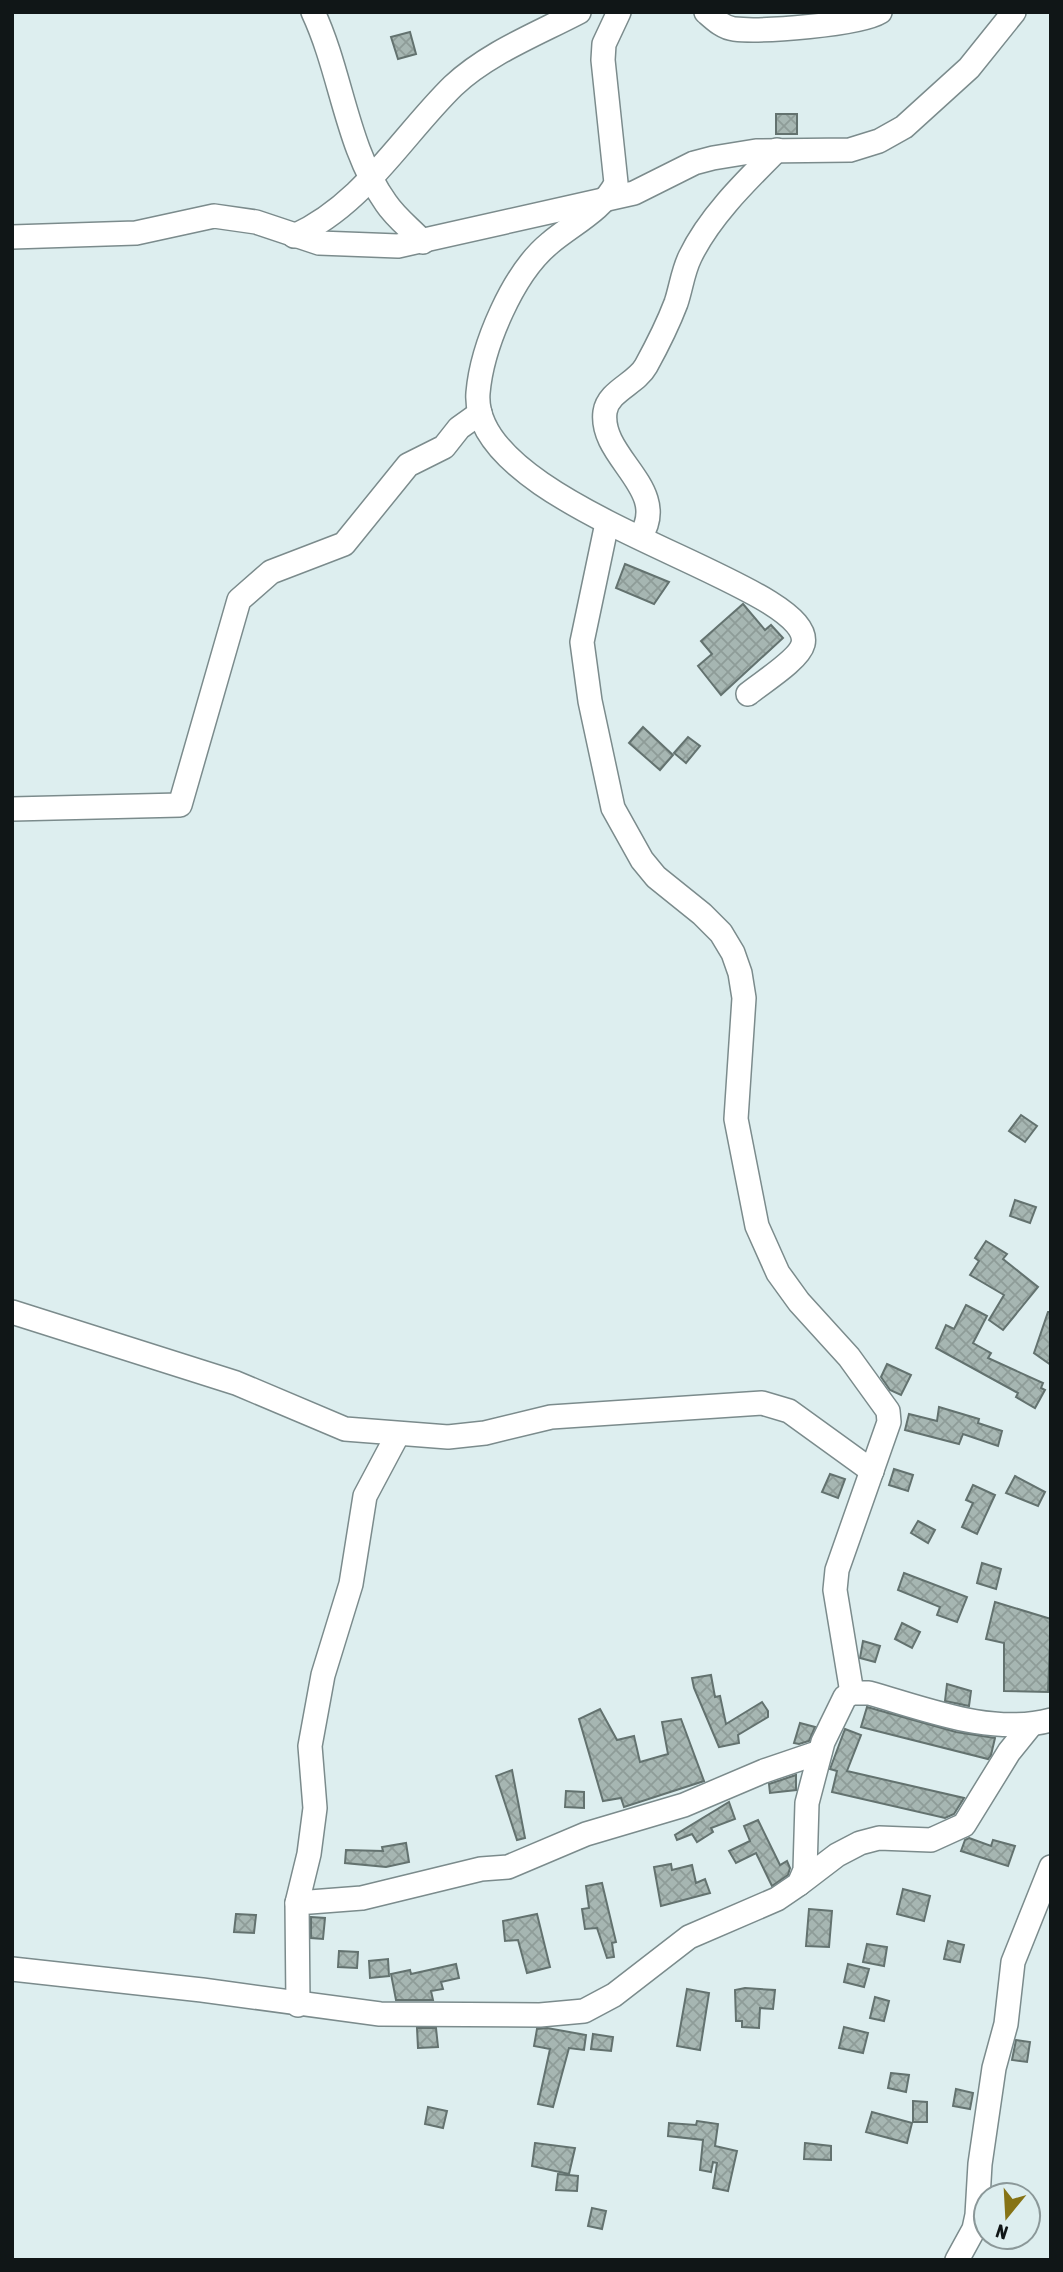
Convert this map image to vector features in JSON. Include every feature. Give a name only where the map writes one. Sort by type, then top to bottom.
[{"type":"street","points":[[313,12],[329,49],[358,149],[395,215],[424,242]]},
{"type":"street","points":[[294,236],[335,213],[463,79],[501,52],[579,12]]},
{"type":"street","points":[[706,12],[717,22],[734,29],[837,23],[860,20],[880,12]]},
{"type":"street","points":[[12,237],[136,233],[214,216],[236,217],[294,236],[333,244],[398,246],[604,200],[647,188],[694,163],[735,153],[850,150],[880,141],[904,127],[969,68],[1014,12]]},
{"type":"street","points":[[620,13],[604,44],[603,60],[617,172],[616,183],[604,200],[547,245],[523,276],[488,343],[478,397],[480,413],[490,435],[512,460],[547,488],[607,523],[772,604],[802,630],[803,644],[795,656],[748,694]]},
{"type":"street","points":[[640,537],[647,528],[649,510],[641,486],[611,441],[606,410],[612,397],[645,368],[670,318],[686,264],[700,239],[749,178],[777,150]]},
{"type":"street","points":[[12,809],[180,805],[239,600],[271,572],[344,544],[408,465],[443,447],[459,428],[480,413]]},
{"type":"street","points":[[607,523],[582,642],[590,701],[612,808],[642,860],[656,877],[702,914],[721,933],[733,953],[744,998],[736,1119],[757,1226],[778,1273],[799,1302],[884,1402],[888,1422],[841,1551],[836,1580],[840,1628],[852,1693]]},
{"type":"street","points":[[12,1312],[236,1383],[345,1429],[448,1437],[485,1433],[551,1417],[762,1403],[789,1411],[872,1471]]},
{"type":"street","points":[[298,2005],[297,1903],[309,1854],[315,1808],[310,1746],[323,1675],[351,1584],[360,1512],[365,1496],[398,1434]]},
{"type":"street","points":[[799,1884],[805,1870],[807,1803],[820,1752],[836,1710],[845,1697],[852,1693],[869,1693],[968,1719],[1040,1723]]},
{"type":"street","points":[[12,1969],[210,1991],[342,2012],[423,2016],[540,2015],[584,2011],[614,1995],[689,1937],[777,1899],[837,1855],[860,1843],[879,1838],[931,1840],[964,1825],[1009,1752],[1040,1723]]},
{"type":"street","points":[[297,1903],[362,1898],[481,1868],[508,1867],[586,1833],[684,1805],[764,1771],[820,1752]]},
{"type":"street","points":[[957,2260],[974,2229],[977,2215],[979,2164],[994,2068],[1006,2024],[1013,1962],[1051,1867]]},
{"type":"building","points":[[410,32],[416,54],[398,59],[391,37]]},
{"type":"building","points":[[776,114],[797,114],[797,134],[776,134]]},
{"type":"building","points":[[625,564],[669,582],[654,604],[616,588]]},
{"type":"building","points":[[743,604],[765,630],[771,625],[783,638],[721,695],[698,666],[712,654],[701,641]]},
{"type":"building","points":[[643,727],[673,755],[660,770],[629,743]]},
{"type":"building","points":[[688,737],[700,746],[686,763],[674,753]]},
{"type":"building","points":[[1021,1115],[1037,1126],[1025,1142],[1009,1131]]},
{"type":"building","points":[[1015,1200],[1036,1207],[1030,1223],[1010,1216]]},
{"type":"building","points":[[986,1241],[1007,1254],[1003,1259],[1038,1287],[1003,1330],[989,1320],[1004,1295],[970,1275],[979,1261],[975,1258]]},
{"type":"building","points":[[966,1305],[987,1316],[973,1343],[991,1353],[988,1358],[1043,1383],[1041,1388],[1045,1390],[1035,1408],[1016,1397],[1018,1393],[936,1348],[946,1325],[954,1329]]},
{"type":"building","points":[[1048,1312],[1051,1312],[1051,1365],[1034,1353]]},
{"type":"building","points":[[887,1364],[911,1375],[901,1395],[890,1390],[881,1377]]},
{"type":"building","points":[[939,1407],[979,1419],[978,1423],[1002,1431],[998,1446],[963,1434],[959,1444],[905,1430],[909,1414],[937,1421]]},
{"type":"building","points":[[894,1469],[913,1475],[908,1491],[889,1485]]},
{"type":"building","points":[[830,1474],[845,1479],[838,1498],[822,1492]]},
{"type":"building","points":[[1015,1476],[1045,1492],[1038,1506],[1006,1493]]},
{"type":"building","points":[[973,1485],[995,1495],[977,1534],[962,1527],[973,1503],[966,1500]]},
{"type":"building","points":[[918,1521],[935,1530],[928,1543],[911,1533]]},
{"type":"building","points":[[982,1563],[1001,1569],[996,1589],[977,1583]]},
{"type":"building","points":[[904,1573],[967,1597],[957,1622],[937,1615],[940,1607],[898,1590]]},
{"type":"building","points":[[995,1602],[1051,1619],[1048,1692],[1004,1691],[1004,1643],[986,1639]]},
{"type":"building","points":[[902,1623],[920,1632],[912,1648],[895,1639]]},
{"type":"building","points":[[863,1641],[880,1646],[875,1662],[860,1658]]},
{"type":"building","points":[[711,1675],[715,1697],[720,1696],[726,1724],[762,1702],[768,1711],[768,1717],[738,1735],[739,1743],[719,1747],[694,1688],[692,1678]]},
{"type":"building","points":[[947,1684],[971,1691],[969,1706],[945,1701]]},
{"type":"building","points":[[867,1707],[956,1732],[995,1738],[991,1755],[988,1759],[861,1727]]},
{"type":"building","points":[[600,1709],[617,1740],[634,1736],[640,1762],[668,1754],[662,1722],[681,1719],[704,1781],[624,1807],[621,1798],[603,1801],[579,1719]]},
{"type":"building","points":[[800,1723],[815,1727],[809,1741],[799,1744],[794,1743]]},
{"type":"building","points":[[845,1729],[861,1735],[847,1771],[964,1798],[954,1814],[945,1818],[832,1792],[837,1771],[830,1769]]},
{"type":"building","points":[[512,1770],[525,1838],[517,1840],[496,1776]]},
{"type":"building","points":[[796,1775],[796,1790],[770,1793],[769,1784]]},
{"type":"building","points":[[566,1791],[584,1792],[584,1808],[565,1807]]},
{"type":"building","points":[[729,1802],[735,1819],[711,1828],[713,1832],[697,1842],[692,1834],[677,1840],[675,1835]]},
{"type":"building","points":[[758,1820],[780,1865],[787,1861],[790,1868],[788,1875],[772,1886],[756,1853],[736,1863],[729,1851],[750,1841],[744,1826]]},
{"type":"building","points":[[969,1838],[991,1846],[993,1840],[1015,1846],[1008,1866],[961,1851],[965,1840]]},
{"type":"building","points":[[406,1843],[409,1862],[386,1867],[345,1863],[346,1850],[383,1851],[382,1847]]},
{"type":"building","points":[[671,1864],[672,1870],[692,1865],[696,1883],[705,1879],[710,1893],[661,1906],[654,1867]]},
{"type":"building","points":[[602,1883],[616,1942],[612,1943],[614,1957],[607,1958],[597,1928],[585,1929],[582,1909],[589,1908],[586,1886]]},
{"type":"building","points":[[903,1889],[930,1896],[924,1921],[897,1914]]},
{"type":"building","points":[[809,1909],[832,1911],[829,1947],[806,1946]]},
{"type":"building","points":[[236,1914],[256,1915],[254,1933],[234,1932]]},
{"type":"building","points":[[537,1914],[550,1967],[527,1973],[518,1940],[505,1941],[503,1921]]},
{"type":"building","points":[[311,1917],[325,1918],[323,1939],[311,1938]]},
{"type":"building","points":[[948,1941],[964,1945],[960,1962],[944,1959]]},
{"type":"building","points":[[867,1944],[887,1947],[884,1966],[863,1962]]},
{"type":"building","points":[[339,1951],[358,1952],[357,1968],[338,1967]]},
{"type":"building","points":[[388,1959],[389,1976],[370,1978],[369,1961]]},
{"type":"building","points":[[456,1964],[459,1978],[441,1982],[443,1989],[431,1991],[433,2000],[396,2000],[391,1974],[410,1970],[411,1974]]},
{"type":"building","points":[[848,1964],[869,1969],[864,1987],[844,1982]]},
{"type":"building","points":[[687,1989],[709,1993],[700,2050],[677,2046]]},
{"type":"building","points":[[735,1990],[775,1990],[773,2009],[760,2008],[759,2028],[742,2027],[742,2021],[736,2021]]},
{"type":"building","points":[[875,1997],[889,2001],[884,2021],[870,2018]]},
{"type":"building","points":[[844,2027],[868,2033],[863,2053],[839,2048]]},
{"type":"building","points":[[417,2028],[436,2028],[438,2047],[418,2048]]},
{"type":"building","points":[[547,2028],[586,2035],[584,2050],[569,2048],[553,2107],[538,2104],[550,2049],[534,2046],[537,2029]]},
{"type":"building","points":[[593,2034],[613,2037],[611,2051],[591,2049]]},
{"type":"building","points":[[1016,2040],[1030,2042],[1027,2062],[1012,2060]]},
{"type":"building","points":[[891,2073],[909,2075],[906,2092],[888,2088]]},
{"type":"building","points":[[956,2089],[973,2093],[970,2109],[953,2106]]},
{"type":"building","points":[[913,2101],[927,2102],[927,2122],[913,2122]]},
{"type":"building","points":[[428,2107],[447,2111],[443,2128],[425,2124]]},
{"type":"building","points":[[872,2112],[912,2123],[907,2143],[866,2132]]},
{"type":"building","points":[[697,2121],[718,2124],[715,2146],[737,2151],[728,2191],[713,2188],[717,2163],[713,2162],[711,2172],[700,2170],[703,2140],[668,2136],[669,2123],[696,2125]]},
{"type":"building","points":[[535,2143],[575,2148],[569,2174],[532,2166]]},
{"type":"building","points":[[805,2143],[831,2146],[831,2160],[804,2159]]},
{"type":"building","points":[[558,2174],[578,2176],[577,2191],[556,2190]]},
{"type":"building","points":[[592,2208],[606,2211],[602,2229],[588,2226]]}]
